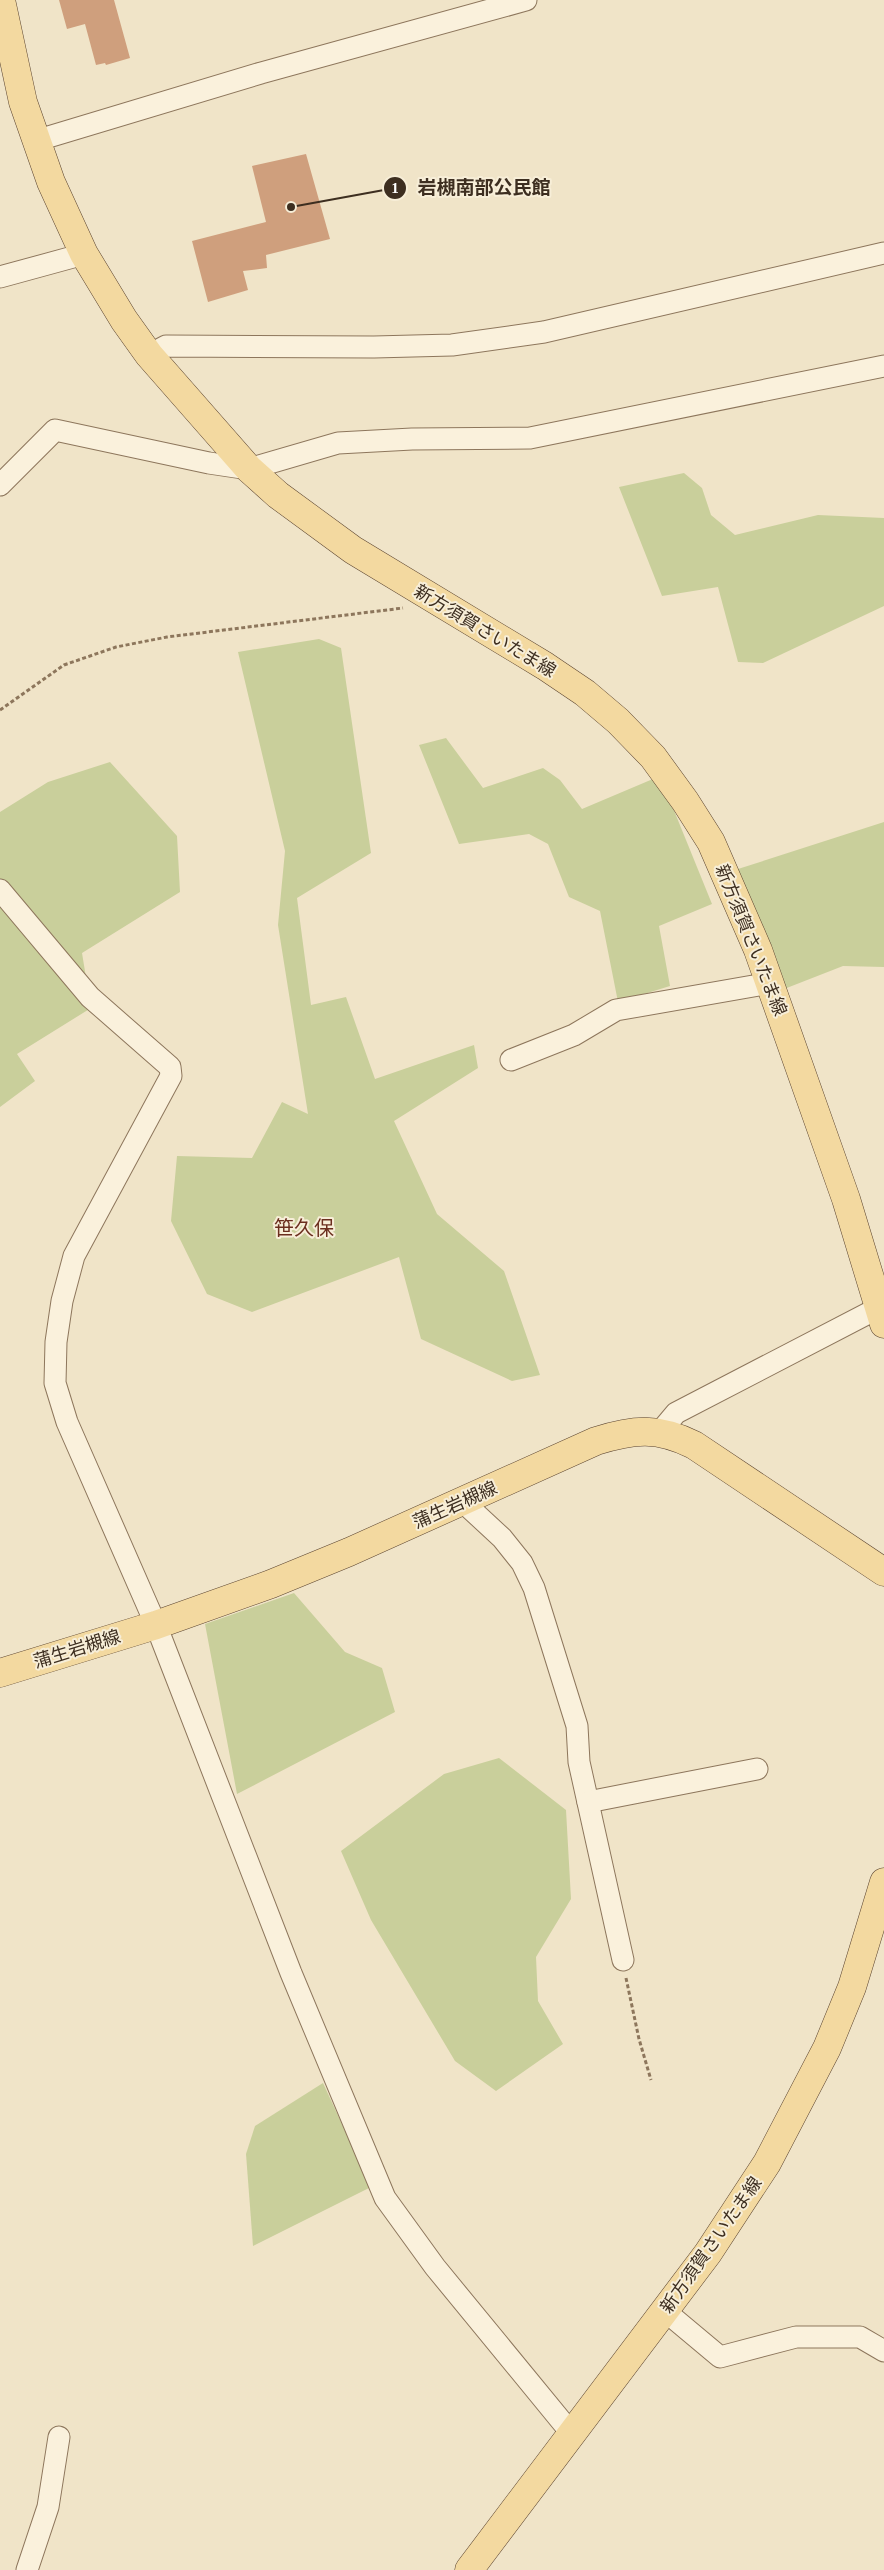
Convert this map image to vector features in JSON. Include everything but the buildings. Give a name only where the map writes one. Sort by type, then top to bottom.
[{"type":"main road","name":"新方須賀さいたま線","points":[[1,0],[24,102],[35,141],[51,182],[84,254],[124,320],[149,355],[249,469],[310,521],[353,550],[545,666],[585,693],[618,721],[653,757],[711,842],[758,950],[846,1199],[883,1312]]},
{"type":"main road","name":"蒲生岩槻線","points":[[0,1673],[156,1625],[272,1584],[596,1441],[621,1434],[642,1431],[660,1432],[676,1436],[694,1445],[884,1572]]},
{"type":"main road","name":"新方須賀さいたま線","points":[[469,2570],[665,2310],[741,2204],[767,2163],[798,2107],[827,2048],[852,1987],[884,1882]]},
{"type":"street","points":[[35,141],[261,73],[526,0]]},
{"type":"street","points":[[149,355],[166,346],[374,347],[452,345],[544,332],[884,253]]},
{"type":"street","points":[[0,277],[84,254]]},
{"type":"street","points":[[0,485],[55,430],[209,463],[249,469],[338,443],[412,439],[530,438],[884,366]]},
{"type":"street","points":[[0,890],[90,997],[170,1067],[171,1076],[74,1256],[62,1301],[56,1342],[55,1383],[67,1422],[156,1625],[291,1972],[385,2198],[435,2267],[572,2434]]},
{"type":"street","points":[[511,1060],[574,1035],[616,1010],[770,983]]},
{"type":"street","points":[[660,1432],[676,1413],[883,1312]]},
{"type":"street","points":[[462,1501],[502,1538],[522,1563],[534,1588],[577,1726],[579,1762],[623,1960]]},
{"type":"street","points":[[588,1802],[757,1769]]},
{"type":"street","points":[[665,2310],[720,2357],[796,2337],[860,2336],[884,2352]]},
{"type":"street","points":[[27,2570],[48,2508],[59,2437]]},
{"type":"path","points":[[0,710],[64,666],[116,647],[176,635],[404,608]]},
{"type":"path","points":[[623,1960],[639,2039],[652,2080]]},
{"type":"green space","points":[[684,473],[702,488],[711,515],[735,535],[818,515],[884,518],[884,606],[763,663],[738,662],[718,587],[662,596],[619,487]]},
{"type":"green space","points":[[319,639],[341,648],[371,853],[297,898],[311,1005],[346,997],[375,1079],[474,1045],[478,1068],[394,1121],[437,1214],[504,1271],[540,1375],[512,1381],[421,1339],[399,1257],[252,1312],[207,1294],[171,1221],[177,1156],[252,1158],[282,1102],[308,1114],[278,925],[285,851],[238,652]]},
{"type":"green space","points":[[446,738],[483,788],[543,768],[560,780],[582,809],[660,776],[712,904],[659,926],[670,986],[618,1002],[600,911],[569,897],[548,844],[529,834],[459,844],[419,745]]},
{"type":"green space","points":[[110,762],[177,836],[180,892],[82,953],[91,1008],[17,1054],[35,1081],[0,1107],[0,812],[48,782]]},
{"type":"green space","points":[[884,822],[884,967],[843,966],[779,991],[738,869]]},
{"type":"green space","points":[[294,1593],[345,1652],[382,1668],[395,1712],[237,1794],[205,1624]]},
{"type":"green space","points":[[499,1758],[566,1810],[571,1899],[536,1957],[538,2001],[563,2044],[496,2091],[455,2061],[371,1920],[341,1851],[444,1774]]},
{"type":"green space","points":[[323,2083],[371,2187],[253,2246],[246,2154],[255,2126]]},
{"type":"place","name":"岩槻南部公民館","points":[[291,207]]},
{"type":"district","name":"笹久保","points":[[304,1228]]}]
